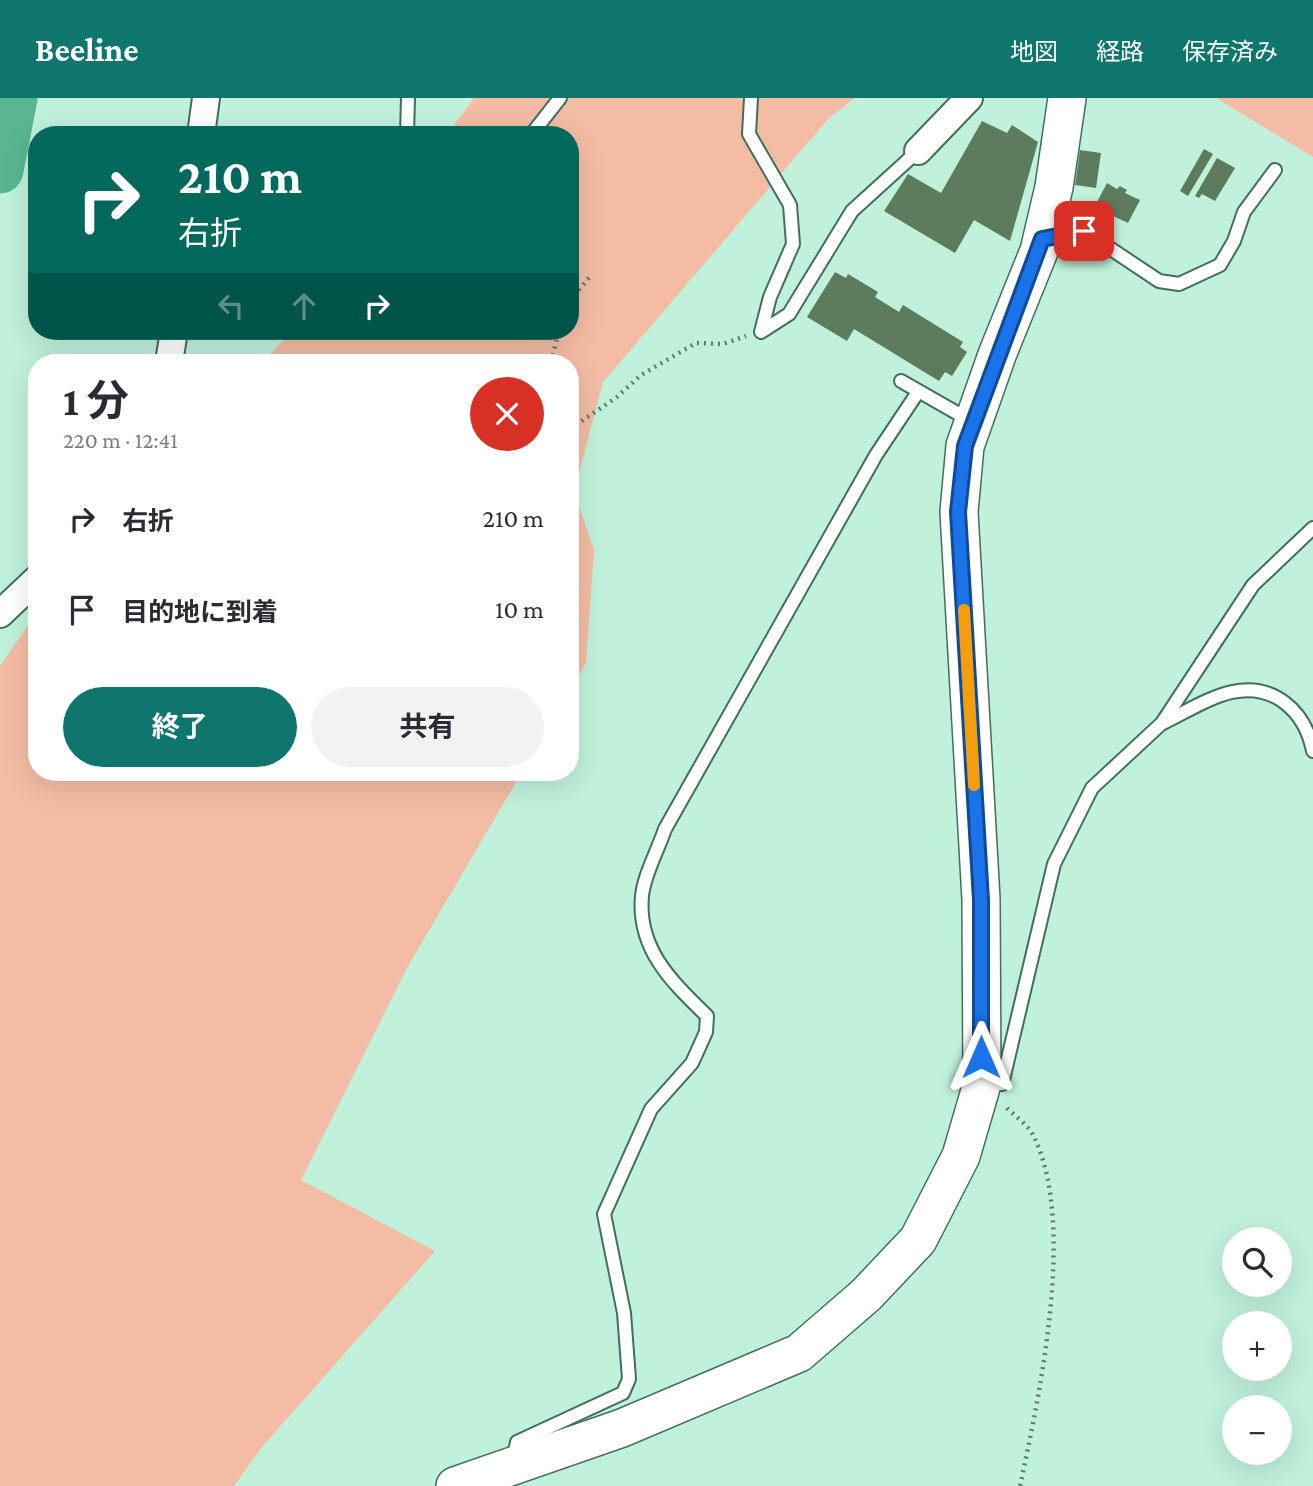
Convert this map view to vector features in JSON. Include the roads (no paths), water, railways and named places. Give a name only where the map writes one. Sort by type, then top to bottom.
[{"type":"street","points":[[202,126],[206,98]]},
{"type":"street","points":[[918,150],[968,98]]},
{"type":"street","points":[[455,1486],[622,1428],[799,1353],[866,1295],[918,1240],[961,1156],[982,1084],[981,900],[958,512],[965,446],[1042,239],[1054,187],[1067,98]]},
{"type":"street","points":[[0,614],[28,588]]},
{"type":"lane","points":[[407,126],[408,98]]},
{"type":"lane","points":[[538,126],[560,98]]},
{"type":"lane","points":[[751,98],[749,134],[790,205],[793,244],[770,297],[761,332],[789,314],[852,211],[918,150]]},
{"type":"lane","points":[[1042,239],[1084,231],[1159,281],[1179,284],[1220,265],[1234,242],[1244,212],[1275,170]]},
{"type":"lane","points":[[901,381],[973,422]]},
{"type":"lane","points":[[511,1467],[517,1442],[624,1393],[629,1380],[624,1313],[604,1214],[651,1110],[692,1063],[706,1032],[707,1016],[667,978],[646,941],[642,896],[665,829],[876,455],[918,392]]},
{"type":"lane","points":[[982,1084],[1002,1084],[1054,864],[1092,788],[1162,723],[1253,585],[1313,528]]},
{"type":"lane","points":[[1162,723],[1232,692],[1268,691],[1294,707],[1313,751]]},
{"type":"waterway","points":[[0,170],[14,98]]}]
